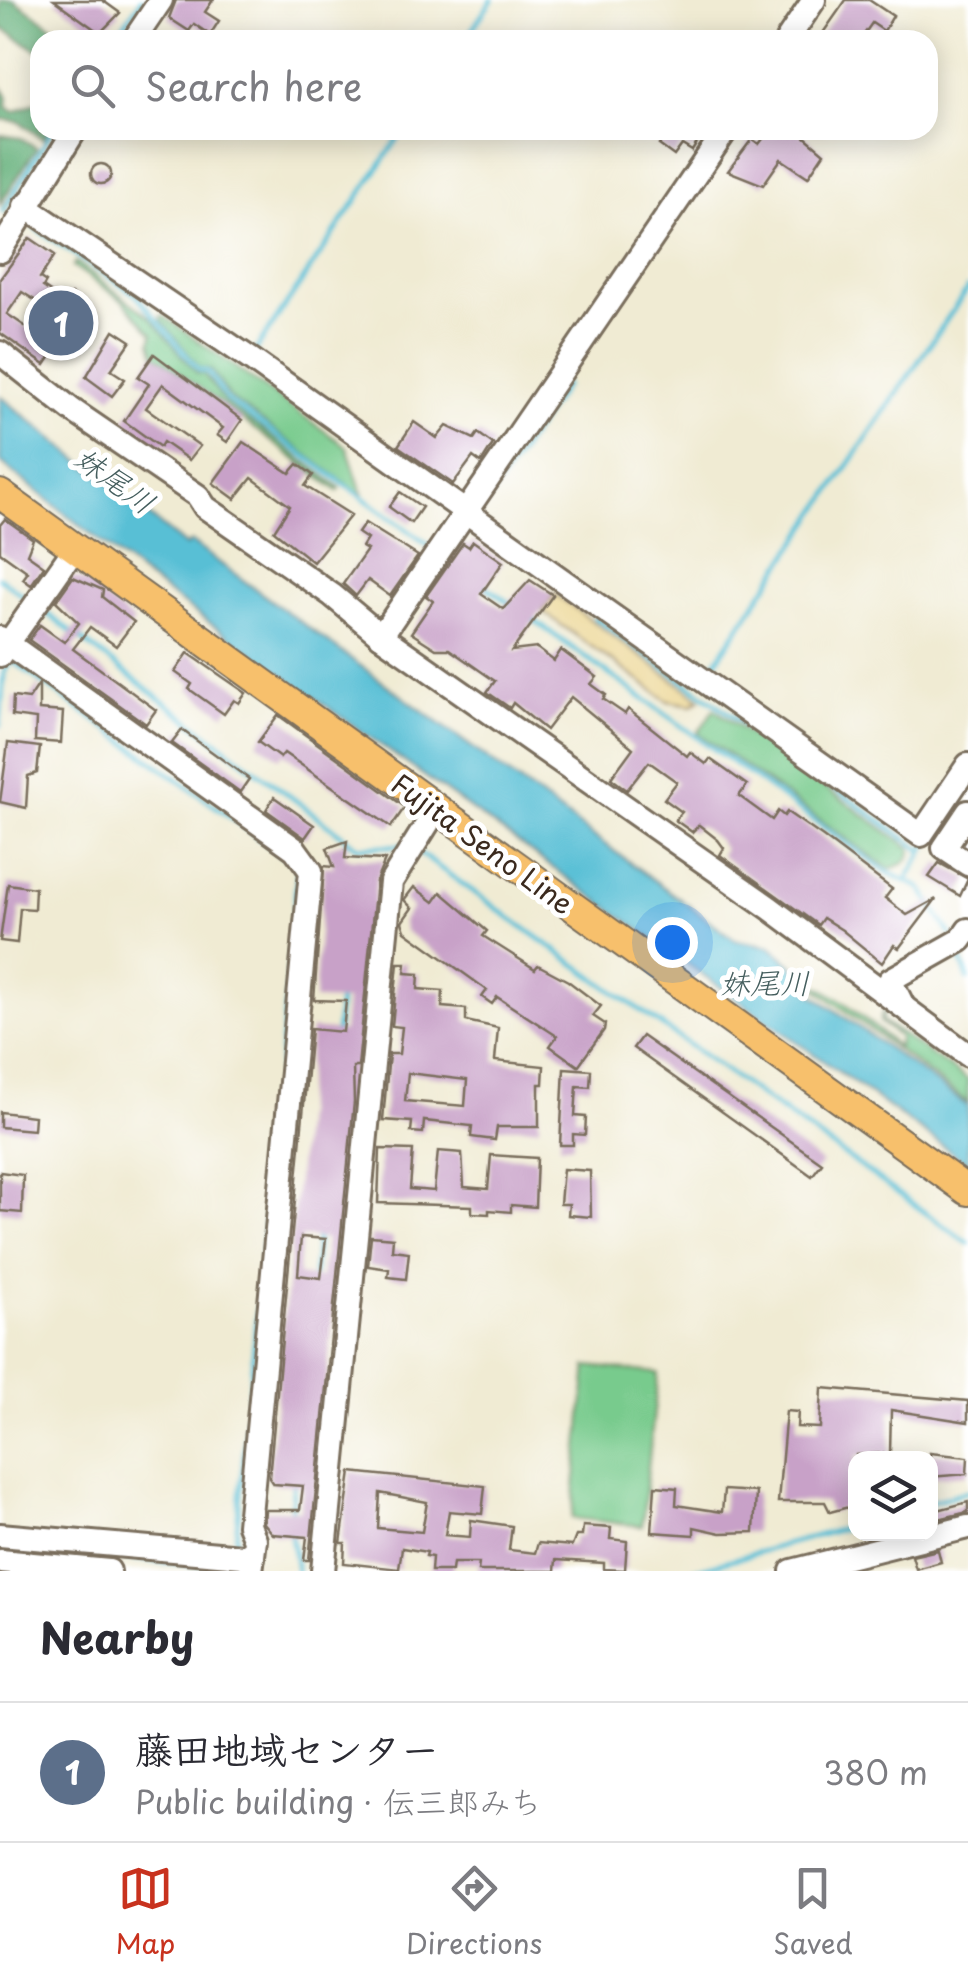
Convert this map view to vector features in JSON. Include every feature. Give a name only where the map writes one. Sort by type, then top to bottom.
[{"type":"main road","name":"Fujita Seno Line","points":[[0,494],[968,1190]]},
{"type":"street","points":[[140,30],[160,0]]},
{"type":"street","points":[[794,30],[814,0]]},
{"type":"street","points":[[1,246],[68,140]]},
{"type":"street","points":[[380,636],[438,552],[468,518],[719,140]]},
{"type":"street","points":[[25,206],[968,864]]},
{"type":"street","points":[[0,353],[72,410],[198,496],[205,507],[332,595],[380,636],[573,767],[968,1055]]},
{"type":"street","points":[[0,1536],[245,1561],[255,1540],[250,1525],[311,871],[294,849],[3,647],[75,548]]},
{"type":"street","points":[[932,840],[968,765]]},
{"type":"street","points":[[323,1571],[391,882],[436,810]]},
{"type":"street","points":[[932,840],[968,812]]},
{"type":"street","points":[[860,977],[890,980],[961,940]]},
{"type":"street","points":[[890,980],[902,1008]]},
{"type":"street","points":[[792,1571],[968,1527]]},
{"type":"street","points":[[0,1560],[109,1571]]},
{"type":"green space","points":[[0,0],[14,0],[58,30],[30,30],[30,46],[0,27]]},
{"type":"green space","points":[[2,88],[8,97],[7,107],[14,112],[30,105],[30,129],[20,122],[0,119]]},
{"type":"green space","points":[[0,135],[21,138],[37,148],[0,204]]},
{"type":"green space","points":[[76,262],[151,318],[225,402],[340,488],[338,491],[155,355],[153,334],[123,301],[73,266]]},
{"type":"green space","points":[[162,315],[347,447],[363,496],[230,398],[211,370],[200,368],[160,319]]},
{"type":"green space","points":[[714,709],[912,849],[907,861],[889,869],[698,733]]},
{"type":"green space","points":[[819,986],[898,1047],[899,1037],[880,1022],[882,1013],[888,1010],[968,1063],[968,1067],[889,1012],[883,1014],[882,1021],[968,1080],[968,1103],[814,987]]},
{"type":"green space","points":[[587,1366],[658,1373],[642,1526],[572,1518]]},
{"type":"sand","points":[[555,594],[700,699],[692,705],[668,701],[543,612]]},
{"type":"water","name":"妹尾川","points":[[0,396],[186,546],[191,542],[736,940],[770,946],[792,964],[810,992],[968,1106],[968,1164],[144,576],[0,462]]},
{"type":"building","points":[[54,0],[102,0],[120,13],[103,30],[96,30]]},
{"type":"building","points":[[176,0],[213,0],[205,12],[219,21],[213,30],[203,30],[194,24],[187,30],[169,18]]},
{"type":"building","points":[[846,0],[869,0],[893,16],[885,30],[872,23],[867,30],[825,30]]},
{"type":"building","points":[[662,140],[699,140],[692,151],[682,145],[674,156],[659,145]]},
{"type":"building","points":[[751,140],[759,144],[762,140],[809,140],[824,153],[808,177],[781,159],[763,185],[728,171]]},
{"type":"building","points":[[97,164],[105,164],[111,174],[105,184],[97,184],[91,178],[91,170]]},
{"type":"building","points":[[30,238],[55,255],[40,278],[46,282],[43,287],[65,302],[71,294],[82,302],[76,310],[92,321],[70,352],[59,344],[45,365],[0,333],[0,279]],"holes":[[[22,292],[44,306],[28,328],[7,314]]]},
{"type":"building","points":[[114,330],[131,341],[111,370],[125,379],[112,396],[86,377]]},
{"type":"building","points":[[154,354],[242,420],[227,442],[217,435],[223,428],[163,384],[146,408],[200,446],[189,460],[163,442],[160,447],[124,421],[149,384],[138,377]]},
{"type":"building","points":[[414,422],[437,438],[447,426],[474,439],[478,433],[493,444],[481,463],[473,457],[453,484],[398,446]]},
{"type":"building","points":[[243,442],[290,473],[298,464],[313,475],[305,486],[351,515],[313,562],[274,531],[290,506],[252,478],[235,499],[213,483]]},
{"type":"building","points":[[400,492],[422,507],[411,523],[389,507]]},
{"type":"building","points":[[5,519],[33,539],[27,554],[44,566],[31,585],[23,579],[28,572],[0,552],[0,525]]},
{"type":"building","points":[[365,523],[418,556],[390,596],[368,580],[356,596],[343,584],[367,550],[362,547],[367,539],[358,533]]},
{"type":"building","points":[[473,541],[503,562],[481,594],[503,609],[530,580],[553,595],[512,651],[537,648],[554,661],[561,650],[597,677],[591,684],[606,695],[603,699],[625,714],[628,709],[687,756],[690,752],[706,764],[710,759],[747,785],[739,796],[772,820],[778,811],[784,816],[787,812],[823,837],[892,889],[885,898],[907,915],[936,899],[899,948],[894,945],[882,963],[842,930],[823,918],[818,925],[720,855],[724,848],[699,825],[692,832],[675,820],[682,812],[664,799],[677,782],[649,762],[627,790],[611,778],[633,748],[571,697],[546,730],[513,703],[510,708],[487,692],[495,681],[449,649],[436,649],[411,633],[433,601],[426,596],[463,543],[469,547]]},
{"type":"building","points":[[73,577],[103,590],[102,597],[134,622],[116,646],[90,627],[73,649],[156,710],[146,724],[29,640],[40,625],[64,642],[79,623],[56,601]]},
{"type":"building","points":[[188,653],[246,693],[239,703],[234,700],[224,714],[189,689],[192,684],[175,672]]},
{"type":"building","points":[[39,684],[39,710],[63,712],[61,743],[35,741],[36,719],[12,716],[13,697],[29,699]]},
{"type":"building","points":[[278,715],[405,807],[391,827],[284,753],[280,758],[258,742]]},
{"type":"building","points":[[182,730],[249,779],[240,792],[172,743]]},
{"type":"building","points":[[8,743],[40,747],[37,773],[28,776],[26,808],[0,802]]},
{"type":"building","points":[[274,797],[314,825],[305,838],[266,810]]},
{"type":"building","points":[[347,841],[345,858],[385,860],[376,881],[358,1067],[353,1067],[354,1102],[309,1560],[304,1560],[307,1537],[273,1534],[264,1523],[265,1510],[300,1510],[303,1486],[273,1484],[269,1478],[311,1029],[343,1032],[346,1001],[314,1000],[324,866],[334,867],[327,848]],"holes":[[[301,1237],[326,1239],[321,1278],[298,1275]]]},
{"type":"building","points":[[939,863],[968,879],[960,896],[929,877]]},
{"type":"building","points":[[8,884],[35,888],[34,909],[20,908],[17,943],[0,941]]},
{"type":"building","points":[[414,887],[434,902],[441,892],[487,931],[483,936],[535,969],[538,965],[568,981],[601,1006],[593,1016],[605,1024],[604,1030],[578,1066],[550,1046],[557,1036],[497,997],[492,1004],[482,997],[487,990],[405,931],[402,922],[412,908],[404,900]]},
{"type":"building","points":[[398,963],[406,963],[405,973],[419,974],[418,989],[443,991],[442,1007],[466,1009],[466,1021],[498,1028],[495,1061],[544,1066],[543,1084],[539,1084],[539,1127],[497,1127],[495,1140],[471,1137],[472,1126],[424,1121],[423,1133],[411,1132],[412,1122],[383,1120],[389,1054],[399,1054],[402,1027],[392,1026]],"holes":[[[408,1073],[467,1080],[465,1106],[405,1101]]]},
{"type":"building","points":[[642,1036],[822,1163],[812,1176],[633,1048]]},
{"type":"building","points":[[564,1068],[591,1070],[590,1087],[577,1086],[575,1116],[586,1117],[585,1135],[573,1134],[573,1145],[560,1145]]},
{"type":"building","points":[[0,1112],[34,1116],[33,1130],[0,1127]]},
{"type":"building","points":[[380,1149],[413,1150],[410,1189],[434,1191],[438,1151],[462,1153],[464,1187],[488,1189],[491,1155],[537,1158],[535,1207],[511,1205],[511,1212],[489,1210],[489,1214],[472,1213],[472,1206],[378,1203]]},
{"type":"building","points":[[563,1169],[590,1171],[591,1217],[568,1215],[569,1204],[560,1204]]},
{"type":"building","points":[[0,1172],[23,1175],[22,1213],[0,1211]]},
{"type":"building","points":[[371,1236],[393,1238],[392,1250],[409,1252],[406,1279],[388,1277],[389,1269],[368,1266]]},
{"type":"building","points":[[822,1388],[968,1401],[968,1422],[891,1410],[890,1451],[848,1451],[848,1507],[830,1512],[825,1502],[778,1502],[786,1411],[798,1412],[797,1427],[820,1428]]},
{"type":"building","points":[[938,1454],[968,1457],[967,1474],[938,1476]]},
{"type":"building","points":[[351,1472],[485,1486],[482,1514],[449,1511],[445,1535],[470,1537],[471,1520],[512,1526],[509,1550],[535,1553],[538,1543],[572,1546],[576,1536],[582,1536],[583,1526],[611,1528],[610,1539],[627,1541],[625,1570],[604,1569],[604,1563],[556,1560],[555,1571],[478,1571],[479,1563],[453,1563],[452,1571],[431,1571],[432,1557],[426,1556],[427,1552],[402,1548],[399,1569],[344,1563],[345,1543],[341,1543]],"holes":[[[380,1493],[427,1502],[422,1532],[378,1528]]]},
{"type":"building","points":[[655,1486],[677,1488],[676,1505],[722,1512],[724,1490],[756,1492],[754,1532],[721,1533],[694,1527],[694,1535],[652,1532]]},
{"type":"building","points":[[968,1502],[968,1512],[938,1519],[938,1510]]},
{"type":"building","points":[[938,1550],[941,1562],[916,1569],[912,1556]]},
{"type":"waterway","points":[[121,30],[141,0]]},
{"type":"waterway","points":[[472,30],[492,0]]},
{"type":"waterway","points":[[3,211],[47,140]]},
{"type":"waterway","points":[[255,351],[397,140]]},
{"type":"waterway","points":[[35,228],[136,295]]},
{"type":"waterway","points":[[707,675],[968,288]]},
{"type":"waterway","points":[[136,295],[199,370],[208,372],[227,400],[434,549]]},
{"type":"waterway","points":[[479,513],[565,385]]},
{"type":"waterway","points":[[0,578],[30,601]]},
{"type":"waterway","points":[[484,585],[512,605]]},
{"type":"waterway","points":[[42,610],[358,847],[407,845]]},
{"type":"waterway","points":[[529,617],[885,871],[921,888],[951,935]]},
{"type":"waterway","points":[[595,618],[923,851]]},
{"type":"waterway","points":[[7,657],[290,860]]},
{"type":"waterway","points":[[0,726],[4,673],[10,660]]},
{"type":"waterway","points":[[908,878],[930,840]]},
{"type":"waterway","points":[[416,851],[968,1243]]},
{"type":"waterway","points":[[235,1549],[298,868]]},
{"type":"waterway","points":[[957,950],[968,979]]},
{"type":"waterway","points":[[336,1036],[339,997]]},
{"type":"waterway","points":[[313,1280],[317,1236]]},
{"type":"waterway","points":[[291,1514],[294,1480]]},
{"type":"waterway","points":[[938,1500],[968,1491]]},
{"type":"waterway","points":[[691,1571],[848,1527]]},
{"type":"waterway","points":[[290,1530],[297,1571]]},
{"type":"waterway","points":[[43,1550],[246,1570]]},
{"type":"place","name":"藤田地域センター","points":[[61,323]]}]
